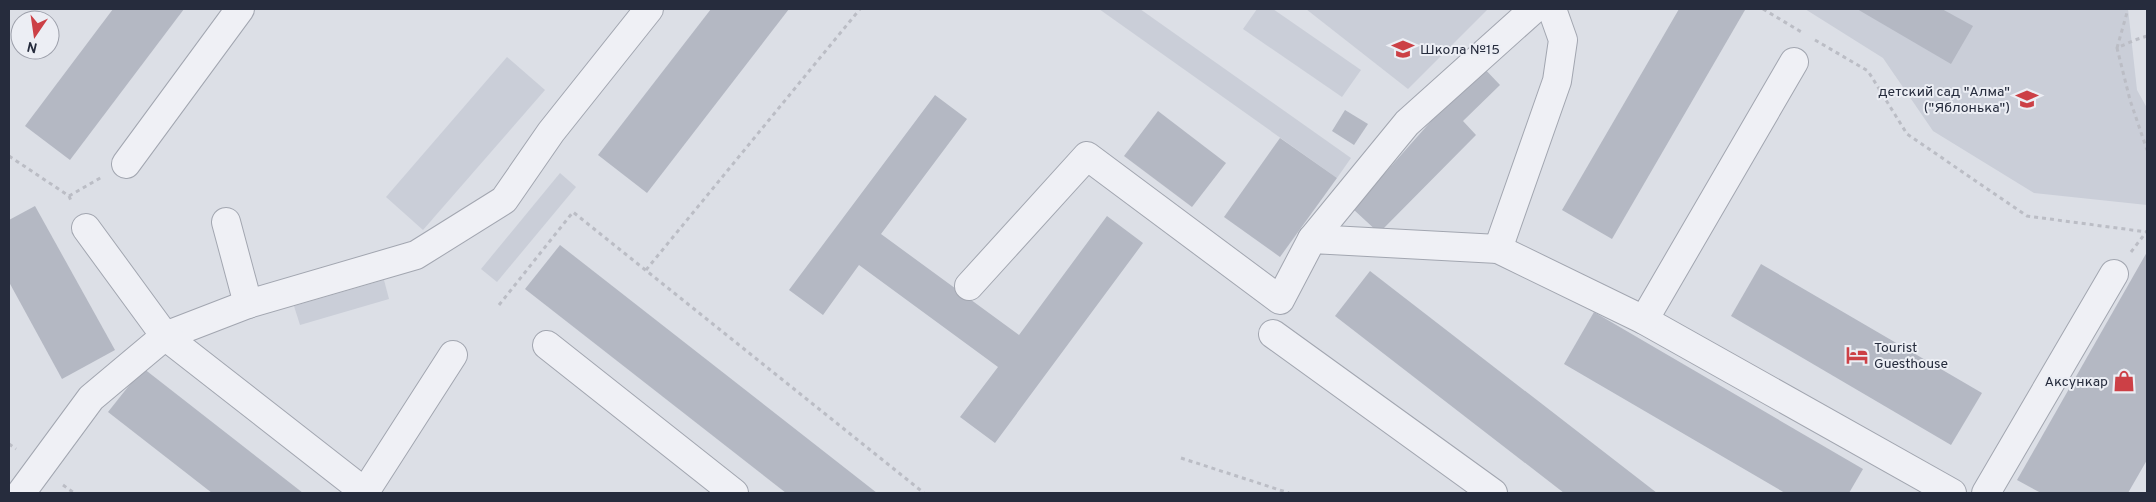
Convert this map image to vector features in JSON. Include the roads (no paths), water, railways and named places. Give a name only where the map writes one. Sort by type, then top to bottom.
[{"type":"lane","points":[[126,164],[240,9]]},
{"type":"lane","points":[[21,493],[91,398],[164,336],[248,304],[416,255],[504,200],[551,132],[649,9]]},
{"type":"lane","points":[[969,286],[1087,156],[1280,300],[1312,238],[1407,123],[1534,9]]},
{"type":"lane","points":[[1498,248],[1557,81],[1563,40],[1552,9]]},
{"type":"lane","points":[[1644,320],[1794,62]]},
{"type":"lane","points":[[226,222],[248,304]]},
{"type":"lane","points":[[86,228],[164,336],[365,493],[453,355]]},
{"type":"lane","points":[[1312,238],[1498,248],[1644,320],[1952,493]]},
{"type":"lane","points":[[1986,493],[2114,274]]},
{"type":"lane","points":[[1273,334],[1493,493]]},
{"type":"lane","points":[[546,345],[734,493]]},
{"type":"place","name":"Школа №15","points":[[1403,49]]},
{"type":"place","name":"детский сад \"Алма\" (\"Яблонька\")","points":[[2027,99]]},
{"type":"place","name":"Tourist Guesthouse","points":[[1857,355]]},
{"type":"place","name":"Аксункар","points":[[2124,381]]}]
